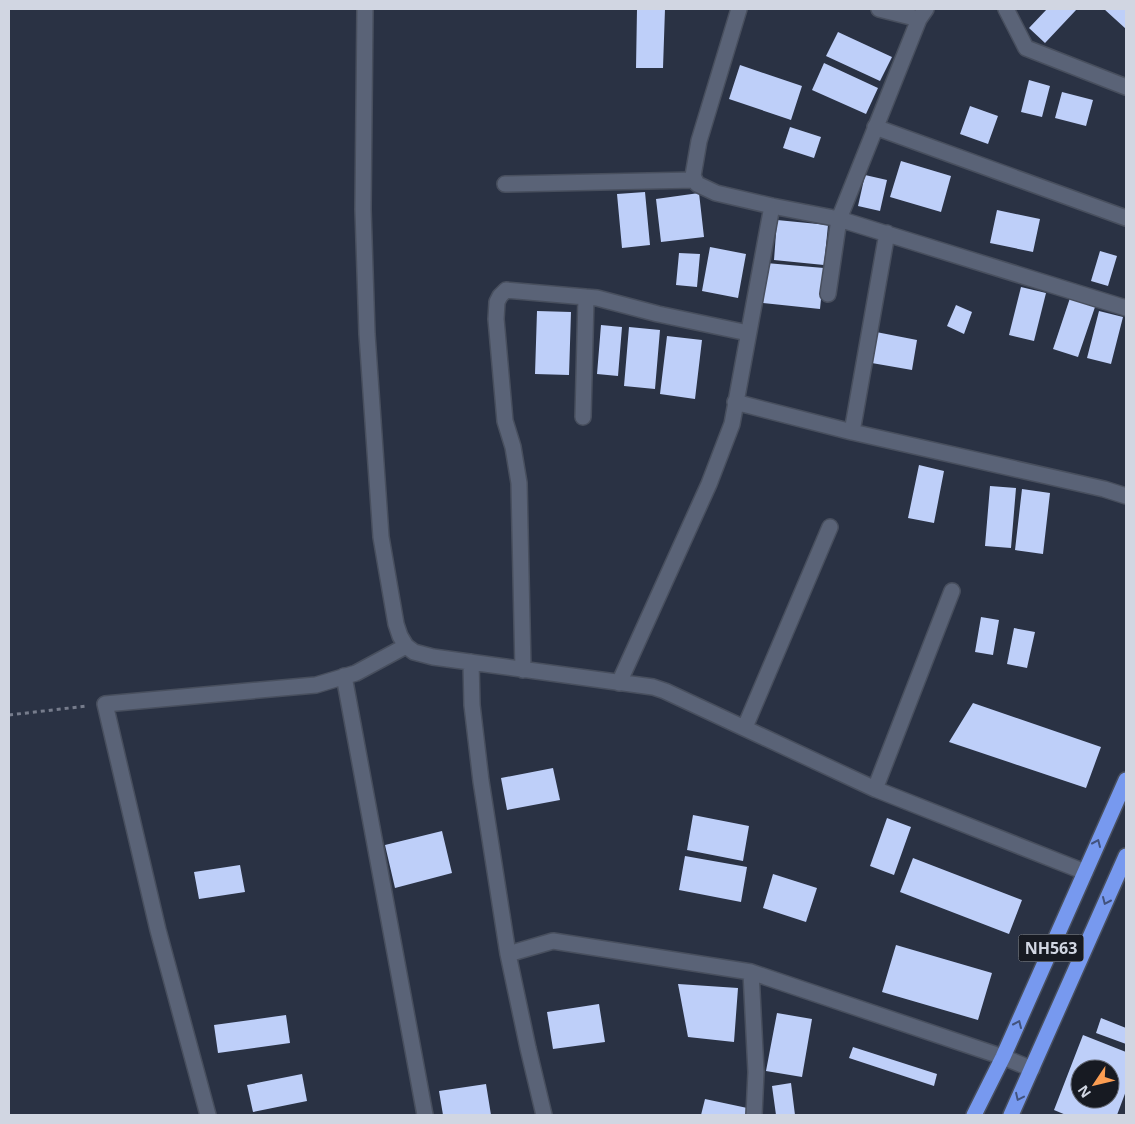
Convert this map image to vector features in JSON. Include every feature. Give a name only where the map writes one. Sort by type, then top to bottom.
[{"type":"highway","name":"NH563","points":[[974,1115],[1003,1057],[1126,780]]},
{"type":"highway","name":"NH563","points":[[1010,1115],[1126,856]]},
{"type":"street","points":[[366,9],[363,209],[366,334],[381,537],[396,624],[406,646],[414,652],[432,657],[653,687],[746,727],[875,789],[1084,872]]},
{"type":"street","points":[[739,9],[698,140],[693,176],[697,184],[716,193],[839,219],[1126,308]]},
{"type":"street","points":[[828,294],[839,219],[922,14],[879,9]]},
{"type":"street","points":[[1006,9],[1026,48],[1126,87]]},
{"type":"street","points":[[875,127],[1126,218]]},
{"type":"street","points":[[505,184],[695,180]]},
{"type":"street","points":[[619,683],[709,484],[732,424],[772,206]]},
{"type":"street","points":[[852,432],[886,233]]},
{"type":"street","points":[[523,670],[519,482],[513,447],[505,421],[496,320],[497,302],[500,296],[506,290],[597,298],[658,314],[748,333]]},
{"type":"street","points":[[583,416],[586,297]]},
{"type":"street","points":[[735,402],[852,432],[1104,488],[1126,496]]},
{"type":"street","points":[[746,727],[830,527]]},
{"type":"street","points":[[875,789],[952,591]]},
{"type":"street","points":[[208,1115],[158,930],[105,704],[316,685],[356,673],[406,646]]},
{"type":"street","points":[[471,662],[472,704],[481,781],[508,954],[544,1115]]},
{"type":"street","points":[[344,676],[425,1115]]},
{"type":"street","points":[[508,954],[553,941],[750,972],[1032,1068]]},
{"type":"street","points":[[750,972],[756,1072],[754,1115]]},
{"type":"path","points":[[9,715],[105,704]]},
{"type":"building","points":[[637,9],[665,9],[663,68],[636,68]]},
{"type":"building","points":[[1047,9],[1077,9],[1045,43],[1029,28]]},
{"type":"building","points":[[1104,9],[1126,9],[1126,29]]},
{"type":"building","points":[[838,32],[892,57],[880,81],[826,56]]},
{"type":"building","points":[[824,63],[878,88],[866,114],[812,90]]},
{"type":"building","points":[[740,65],[802,86],[791,120],[729,99]]},
{"type":"building","points":[[1029,80],[1050,86],[1042,117],[1021,112]]},
{"type":"building","points":[[1062,92],[1093,100],[1086,126],[1055,118]]},
{"type":"building","points":[[970,106],[998,116],[988,144],[960,134]]},
{"type":"building","points":[[790,127],[821,137],[814,158],[783,148]]},
{"type":"building","points":[[901,161],[951,176],[941,212],[890,197]]},
{"type":"building","points":[[865,175],[887,180],[880,211],[858,206]]},
{"type":"building","points":[[645,192],[650,245],[622,248],[617,194]]},
{"type":"building","points":[[699,193],[704,237],[661,242],[656,199]]},
{"type":"building","points":[[997,210],[1040,219],[1033,252],[990,243]]},
{"type":"building","points":[[777,220],[828,225],[824,265],[774,260]]},
{"type":"building","points":[[710,247],[746,254],[738,298],[702,291]]},
{"type":"building","points":[[1100,251],[1117,256],[1108,286],[1091,281]]},
{"type":"building","points":[[679,253],[700,254],[697,287],[676,285]]},
{"type":"building","points":[[766,263],[824,268],[820,309],[763,303]]},
{"type":"building","points":[[1021,287],[1046,293],[1034,341],[1009,335]]},
{"type":"building","points":[[1070,298],[1095,307],[1078,357],[1053,349]]},
{"type":"building","points":[[956,305],[972,312],[964,334],[947,326]]},
{"type":"building","points":[[537,311],[571,312],[569,375],[535,374]]},
{"type":"building","points":[[1099,311],[1123,317],[1111,364],[1087,358]]},
{"type":"building","points":[[601,325],[622,327],[618,376],[597,374]]},
{"type":"building","points":[[629,327],[660,330],[655,389],[624,386]]},
{"type":"building","points":[[871,331],[917,340],[912,370],[866,362]]},
{"type":"building","points":[[667,336],[702,340],[695,399],[660,394]]},
{"type":"building","points":[[919,465],[944,471],[934,523],[908,518]]},
{"type":"building","points":[[990,486],[1016,488],[1011,548],[985,546]]},
{"type":"building","points":[[1022,489],[1050,493],[1043,554],[1015,550]]},
{"type":"building","points":[[981,617],[999,620],[993,655],[975,652]]},
{"type":"building","points":[[1014,628],[1035,632],[1027,668],[1007,664]]},
{"type":"building","points":[[973,703],[1101,747],[1086,788],[949,742]]},
{"type":"building","points":[[553,768],[560,800],[507,810],[501,778]]},
{"type":"building","points":[[693,815],[749,826],[743,861],[687,850]]},
{"type":"building","points":[[887,818],[911,827],[894,875],[870,866]]},
{"type":"building","points":[[442,831],[452,873],[395,888],[385,845]]},
{"type":"building","points":[[685,856],[747,867],[741,902],[679,890]]},
{"type":"building","points":[[913,858],[1022,900],[1009,934],[900,892]]},
{"type":"building","points":[[240,865],[245,892],[199,899],[194,872]]},
{"type":"building","points":[[773,874],[817,888],[806,922],[763,908]]},
{"type":"building","points":[[896,945],[992,973],[978,1020],[882,992]]},
{"type":"building","points":[[678,984],[738,988],[734,1042],[688,1037]]},
{"type":"building","points":[[599,1004],[605,1042],[553,1049],[547,1012]]},
{"type":"building","points":[[777,1013],[812,1019],[802,1077],[766,1071]]},
{"type":"building","points":[[286,1015],[290,1043],[218,1053],[214,1025]]},
{"type":"building","points":[[1101,1018],[1126,1028],[1126,1044],[1096,1033]]},
{"type":"building","points":[[1083,1035],[1126,1052],[1126,1091],[1120,1107],[1120,1059],[1074,1059]]},
{"type":"building","points":[[853,1047],[937,1074],[934,1086],[849,1058]]},
{"type":"building","points":[[1070,1069],[1070,1109],[1119,1109],[1117,1115],[1066,1115],[1054,1110]]},
{"type":"building","points":[[302,1074],[307,1101],[253,1112],[247,1085]]},
{"type":"building","points":[[791,1083],[795,1115],[776,1115],[772,1086]]},
{"type":"building","points":[[486,1084],[491,1115],[443,1115],[439,1091]]},
{"type":"building","points":[[705,1099],[752,1109],[750,1115],[701,1115]]}]
